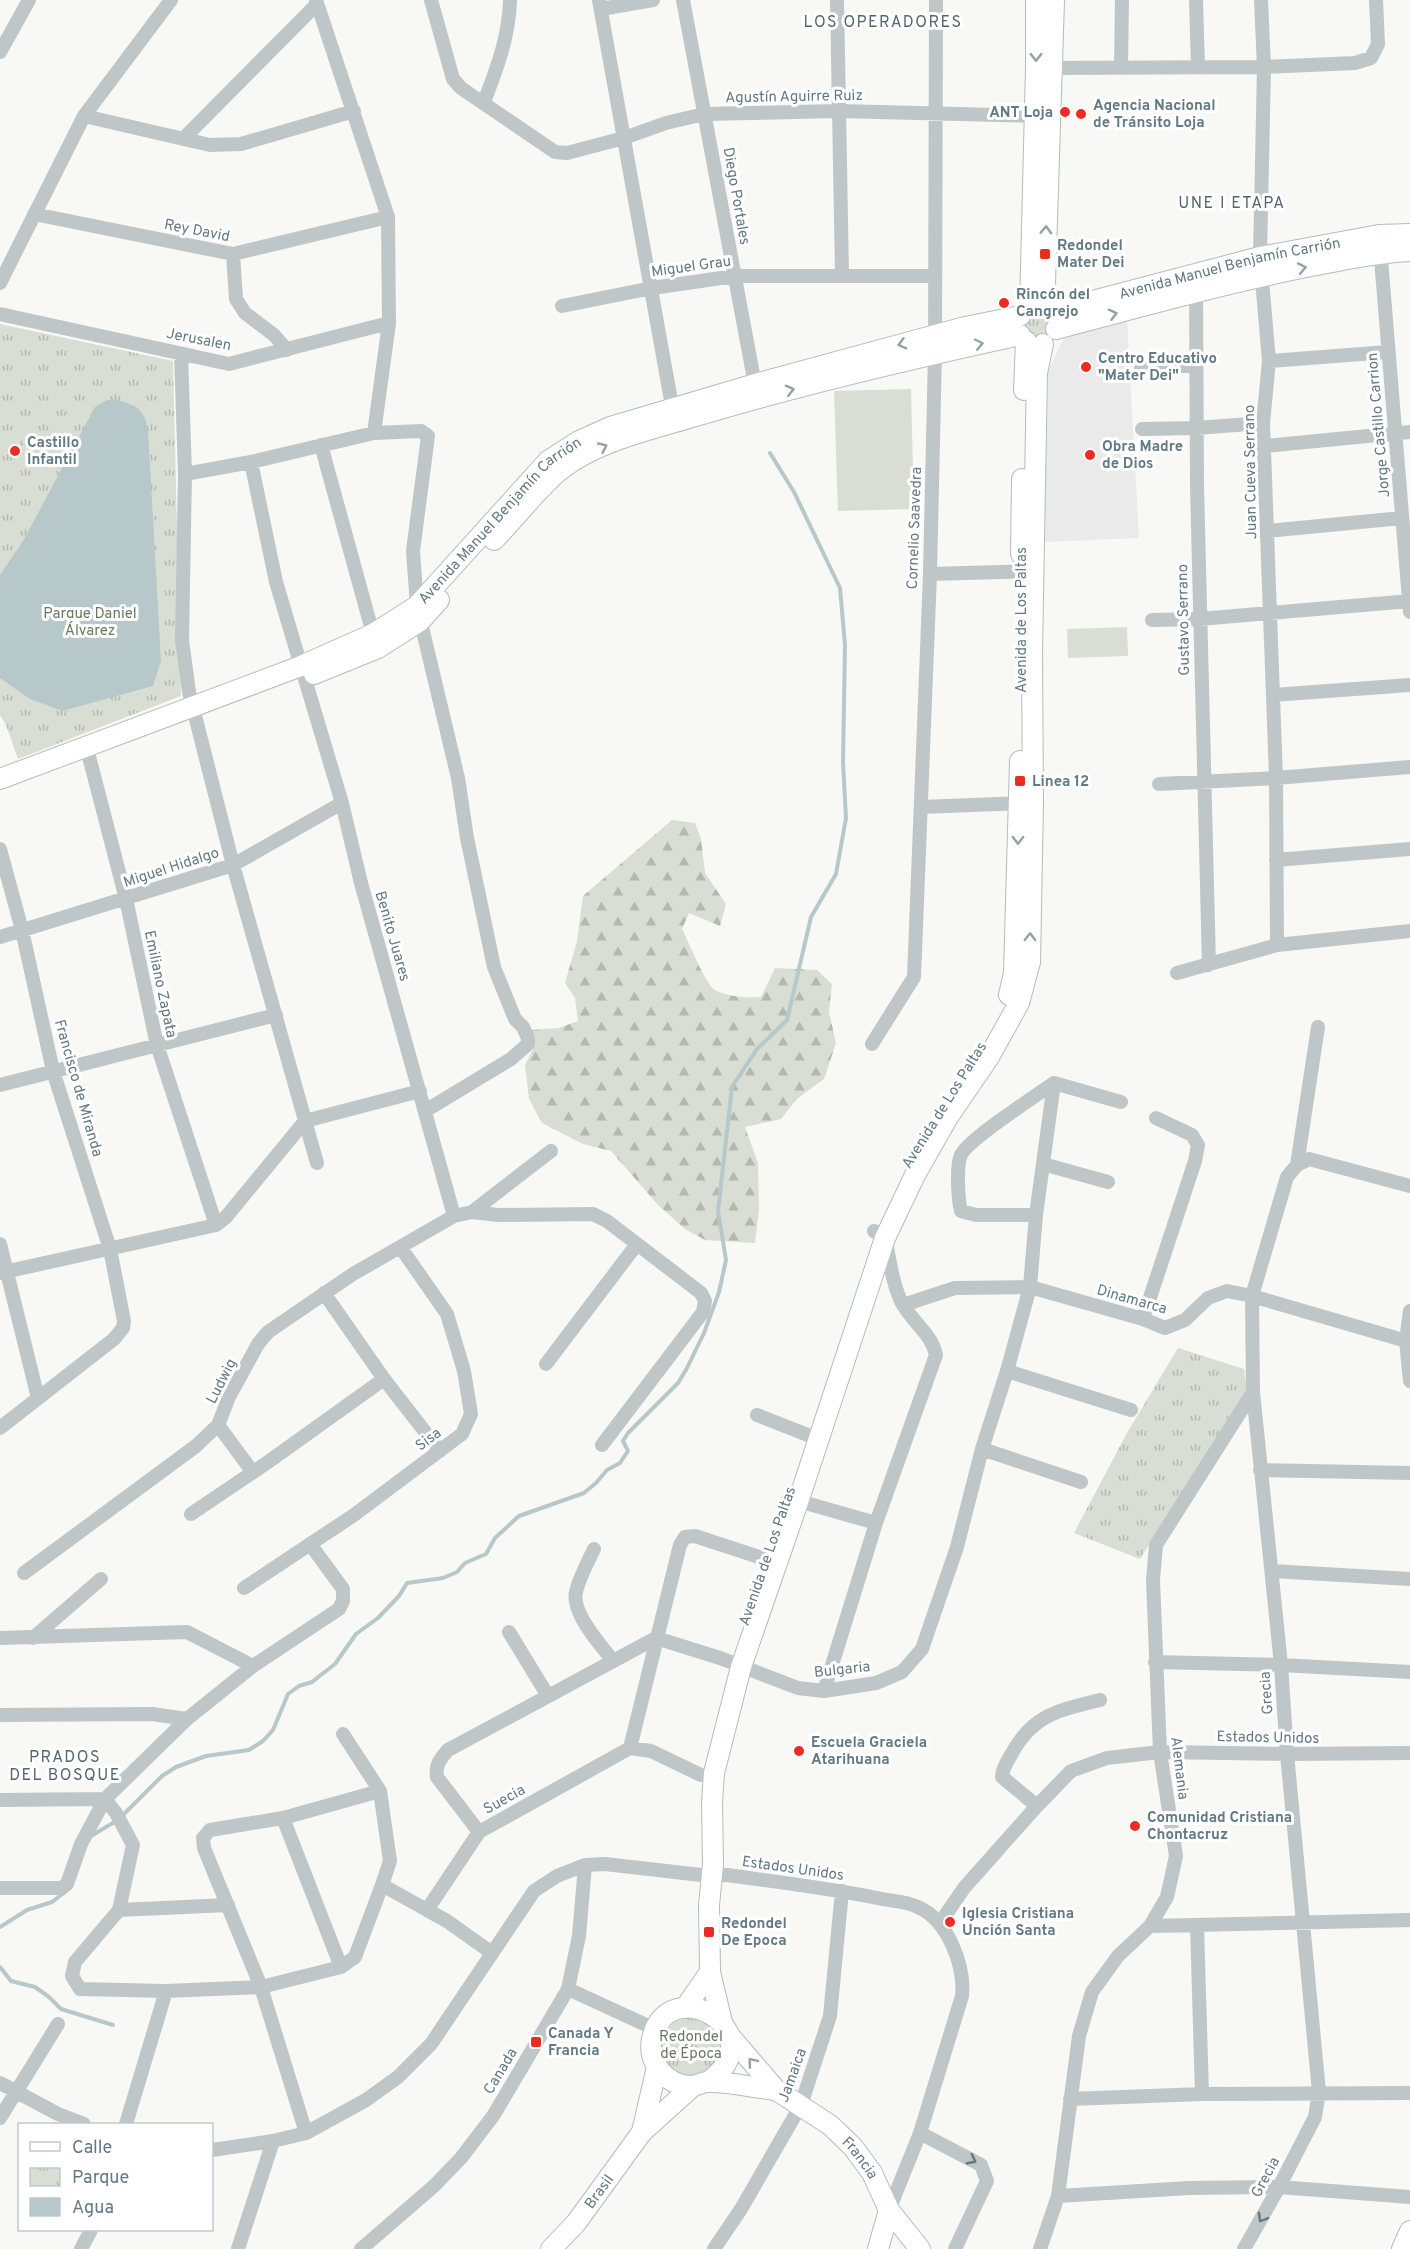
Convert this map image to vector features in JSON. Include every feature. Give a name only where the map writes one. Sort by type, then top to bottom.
[{"type":"main road","name":"Avenida de Los Paltas","points":[[711,1876],[703,1865],[699,1825],[701,1774],[735,1665],[793,1500],[880,1235],[907,1164],[937,1113],[980,1050],[1008,997],[1014,973],[1026,803],[1028,570],[1020,522],[1037,324],[1045,283],[1042,116],[1036,68],[1036,0]]},
{"type":"main road","name":"Avenida de Los Paltas","points":[[1042,116],[1053,68],[1054,0]]},
{"type":"main road","name":"Avenida Manuel Benjamín Carrión","points":[[0,779],[88,751],[303,672],[378,648],[418,614],[548,461],[579,441],[600,432],[673,415],[935,344],[1037,324],[1260,266],[1380,244],[1410,234]]},
{"type":"main road","name":"Avenida Manuel Benjamín Carrión","points":[[1380,244],[1410,251]]},
{"type":"main road","name":"Avenida Manuel Benjamín Carrión","points":[[303,672],[373,634],[418,614]]},
{"type":"main road","name":"Avenida Manuel Benjamín Carrión","points":[[0,792],[88,751]]},
{"type":"main road","name":"Avenida de Los Paltas","points":[[725,2028],[710,1971],[713,1864],[711,1802],[714,1773],[735,1665]]},
{"type":"main road","points":[[686,2008],[710,1971]]},
{"type":"main road","points":[[686,2008],[699,2008],[711,2013],[725,2028],[730,2048],[727,2062],[720,2074],[701,2084],[672,2081],[657,2067],[652,2048],[655,2029],[673,2012],[686,2008]]},
{"type":"main road","name":"Francia","points":[[725,2028],[776,2090],[801,2104],[830,2125],[853,2147],[872,2173],[889,2210],[920,2249]]},
{"type":"main road","name":"Brasil","points":[[642,2132],[657,2067]]},
{"type":"main road","name":"Francia","points":[[701,2084],[776,2090]]},
{"type":"main road","name":"Brasil","points":[[551,2249],[576,2223],[642,2132],[701,2084]]},
{"type":"main road","points":[[878,2249],[889,2210]]},
{"type":"main road","points":[[1401,2249],[1410,2231]]},
{"type":"street","points":[[0,52],[29,0]]},
{"type":"street","points":[[0,283],[84,116],[171,0]]},
{"type":"street","points":[[431,0],[453,79],[461,88],[484,102],[502,55],[509,23],[510,0]]},
{"type":"street","points":[[653,0],[600,5],[673,415]]},
{"type":"street","name":"Diego Portales","points":[[683,0],[757,391]]},
{"type":"street","points":[[837,0],[842,274]]},
{"type":"street","name":"Cornelio Saavedra","points":[[872,1044],[914,977],[930,574],[935,344],[936,0]]},
{"type":"street","points":[[1121,68],[1122,0]]},
{"type":"street","points":[[1196,0],[1197,67]]},
{"type":"street","name":"Juan Cueva Serrano","points":[[1261,0],[1264,68],[1260,266],[1269,361],[1263,423],[1276,778],[1277,945]]},
{"type":"street","points":[[1053,68],[1264,68],[1355,63],[1371,58],[1378,44],[1376,0]]},
{"type":"street","points":[[183,139],[316,2],[388,217],[389,323],[374,433]]},
{"type":"street","name":"Agustín Aguirre Ruiz","points":[[484,102],[545,146],[555,152],[567,153],[704,114],[839,111],[1042,116]]},
{"type":"street","points":[[84,116],[210,145],[241,144],[354,111]]},
{"type":"street","name":"Rey David","points":[[34,214],[233,254],[388,217]]},
{"type":"street","name":"Jorge Castillo Carrion","points":[[1380,244],[1388,352],[1403,432],[1402,518],[1410,605]]},
{"type":"street","points":[[233,254],[236,299],[245,314],[274,335],[287,350]]},
{"type":"street","name":"Miguel Grau","points":[[562,306],[652,288],[735,276],[842,274],[934,276]]},
{"type":"street","name":"Gustavo Serrano","points":[[1196,283],[1196,428],[1209,965]]},
{"type":"street","name":"Jerusalen","points":[[0,314],[228,364],[389,323]]},
{"type":"street","points":[[1269,361],[1388,352]]},
{"type":"street","points":[[181,354],[185,474],[182,640],[194,713],[233,865],[317,1163]]},
{"type":"street","points":[[1141,369],[1196,365]]},
{"type":"street","points":[[1142,429],[1263,423]]},
{"type":"street","points":[[185,474],[251,462],[374,433],[421,431],[428,436],[413,551],[418,614],[458,778],[467,838],[494,967],[515,1019],[523,1027],[528,1038],[528,1044],[518,1055],[425,1111]]},
{"type":"street","points":[[1265,447],[1403,432]]},
{"type":"street","points":[[321,445],[373,634]]},
{"type":"street","name":"Benito Juares","points":[[251,462],[276,582],[342,803],[361,883],[454,1216]]},
{"type":"street","points":[[1268,531],[1402,518]]},
{"type":"street","points":[[930,574],[1028,570]]},
{"type":"street","points":[[1152,620],[1410,605]]},
{"type":"street","points":[[1273,695],[1410,685]]},
{"type":"street","name":"Emiliano Zapata","points":[[88,751],[126,899],[157,1045],[216,1225]]},
{"type":"street","points":[[1159,784],[1276,778],[1410,767]]},
{"type":"street","name":"Miguel Hidalgo","points":[[0,937],[233,865],[342,803]]},
{"type":"street","points":[[921,807],[1026,803]]},
{"type":"street","name":"Francisco de Miranda","points":[[0,849],[22,930],[54,1071],[110,1249],[124,1321],[119,1334],[38,1398]]},
{"type":"street","points":[[1276,860],[1410,849]]},
{"type":"street","points":[[1177,973],[1277,945],[1410,931]]},
{"type":"street","points":[[0,1085],[276,1015]]},
{"type":"street","points":[[1298,1165],[1318,1027]]},
{"type":"street","points":[[1036,1215],[976,1215],[961,1211],[958,1198],[960,1155],[973,1140],[1054,1083],[1121,1102]]},
{"type":"street","name":"Bulgaria","points":[[656,1638],[798,1688],[824,1691],[876,1683],[902,1672],[922,1649],[955,1556],[982,1449],[1007,1371],[1030,1287],[1036,1215],[1054,1083]]},
{"type":"street","points":[[4,1273],[216,1225],[226,1217],[306,1121],[420,1091]]},
{"type":"street","points":[[1143,1319],[1195,1161],[1198,1145],[1192,1135],[1156,1118]]},
{"type":"street","points":[[472,1212],[551,1151]]},
{"type":"street","points":[[1298,1165],[1310,1159],[1410,1186]]},
{"type":"street","points":[[1043,1164],[1108,1182]]},
{"type":"street","name":"Grecia","points":[[1244,2249],[1315,2116],[1319,2092],[1305,1924],[1287,1754],[1281,1665],[1253,1392],[1252,1296],[1287,1177],[1298,1165]]},
{"type":"street","points":[[472,1212],[498,1215],[593,1214],[607,1221],[701,1293],[705,1301],[703,1312],[602,1445]]},
{"type":"street","name":"Ludwig","points":[[24,1573],[196,1446],[218,1425],[229,1397],[258,1344],[268,1332],[324,1293],[454,1216],[472,1212]]},
{"type":"street","points":[[824,1691],[876,1523],[936,1355],[931,1341],[903,1305],[894,1284],[880,1235]]},
{"type":"street","points":[[0,1244],[4,1273],[38,1398],[0,1428]]},
{"type":"street","points":[[546,1364],[637,1244]]},
{"type":"street","name":"Sisa","points":[[244,1588],[310,1544],[462,1434],[471,1414],[464,1371],[447,1314],[400,1248]]},
{"type":"street","name":"Dinamarca","points":[[903,1305],[955,1288],[1030,1287],[1143,1319],[1164,1328],[1185,1320],[1208,1298],[1227,1291],[1252,1296],[1408,1341]]},
{"type":"street","points":[[324,1293],[384,1378],[440,1451]]},
{"type":"street","points":[[1410,1311],[1408,1341],[1410,1381]]},
{"type":"street","points":[[1007,1371],[1131,1410]]},
{"type":"street","points":[[191,1514],[384,1378]]},
{"type":"street","name":"Alemania","points":[[1040,2249],[1058,2196],[1079,2036],[1092,1992],[1118,1956],[1150,1926],[1167,1897],[1176,1856],[1160,1752],[1153,1580],[1156,1545],[1253,1392]]},
{"type":"street","points":[[757,1415],[813,1437]]},
{"type":"street","points":[[218,1425],[252,1471]]},
{"type":"street","points":[[982,1449],[1081,1482]]},
{"type":"street","points":[[1260,1470],[1410,1473]]},
{"type":"street","points":[[793,1500],[876,1523]]},
{"type":"street","points":[[701,1774],[651,1751],[630,1748],[680,1545],[685,1537],[695,1536],[772,1561]]},
{"type":"street","points":[[0,1888],[62,1888],[67,1884],[81,1844],[105,1799],[187,1719],[253,1666],[339,1609],[343,1600],[343,1590],[310,1544]]},
{"type":"street","points":[[594,1549],[576,1593],[576,1605],[580,1616],[613,1661]]},
{"type":"street","points":[[1272,1571],[1410,1579]]},
{"type":"street","points":[[33,1638],[100,1579]]},
{"type":"street","points":[[0,1638],[187,1632],[253,1666]]},
{"type":"street","points":[[509,1632],[548,1696]]},
{"type":"street","points":[[479,1832],[437,1777],[436,1768],[439,1759],[448,1750],[656,1638]]},
{"type":"street","points":[[1155,1662],[1281,1665],[1410,1672]]},
{"type":"street","points":[[1037,1806],[1002,1777],[1012,1751],[1029,1729],[1055,1711],[1100,1700]]},
{"type":"street","points":[[0,1715],[152,1714],[187,1719]]},
{"type":"street","points":[[105,1799],[116,1813],[133,1845],[119,1910],[75,1962],[72,1976],[80,1989],[166,1991],[261,1987],[341,1967],[355,1957],[390,1861],[380,1791],[343,1734]]},
{"type":"street","name":"Suecia","points":[[427,1910],[479,1832],[630,1748]]},
{"type":"street","name":"Estados Unidos","points":[[213,2150],[273,2141],[306,2133],[366,2100],[398,2077],[431,2044],[534,1891],[557,1876],[585,1865],[604,1864],[711,1876],[727,1875],[842,1891],[918,1906],[940,1923],[964,1888],[1071,1771],[1107,1758],[1160,1752],[1410,1753]]},
{"type":"street","points":[[306,2133],[261,1987],[204,1848],[203,1838],[210,1830],[283,1818],[380,1791]]},
{"type":"street","points":[[0,1800],[105,1799]]},
{"type":"street","points":[[283,1818],[341,1967]]},
{"type":"street","name":"Canada","points":[[361,2249],[434,2186],[461,2158],[493,2116],[568,1989],[579,1936],[585,1865]]},
{"type":"street","points":[[382,1885],[447,1921],[492,1953]]},
{"type":"street","name":"Jamaica","points":[[714,2249],[741,2209],[801,2104],[830,2016],[842,1891]]},
{"type":"street","points":[[119,1910],[228,1905]]},
{"type":"street","points":[[1150,1926],[1410,1920]]},
{"type":"street","points":[[889,2210],[920,2133],[963,1989],[961,1965],[940,1923]]},
{"type":"street","points":[[1197,1925],[1202,2094]]},
{"type":"street","points":[[568,1989],[655,2029]]},
{"type":"street","points":[[126,2123],[166,1991]]},
{"type":"street","points":[[0,2118],[58,2024]]},
{"type":"street","points":[[0,2083],[58,2114],[81,2123]]},
{"type":"street","points":[[1070,2099],[1202,2094],[1410,2093]]},
{"type":"street","points":[[920,2133],[981,2165],[985,2172],[987,2181],[956,2249]]},
{"type":"street","points":[[238,2249],[273,2141]]},
{"type":"street","points":[[1058,2196],[1190,2188],[1279,2187],[1410,2197]]},
{"type":"street","points":[[81,2249],[90,2231]]},
{"type":"shaded area","name":"Obra Madre de Dios","points":[[1127,319],[1139,538],[1043,542],[1048,371],[1065,336]]},
{"type":"green space","points":[[1039,309],[1052,317],[1051,332],[1045,338],[1035,340],[1022,326],[1022,320]]},
{"type":"green space","name":"Parque Daniel Álvarez","points":[[0,324],[173,361],[181,696],[18,759],[0,715]]},
{"type":"green space","points":[[911,389],[914,509],[838,511],[834,391]]},
{"type":"green space","points":[[1127,627],[1128,656],[1068,658],[1067,629]]},
{"type":"green space","points":[[672,820],[695,823],[701,839],[705,873],[726,904],[720,926],[689,913],[682,929],[711,986],[715,990],[732,996],[761,997],[775,968],[817,970],[832,984],[829,1012],[836,1043],[824,1079],[797,1099],[781,1119],[745,1127],[758,1163],[759,1209],[755,1243],[705,1240],[685,1229],[658,1205],[611,1151],[583,1144],[542,1123],[529,1099],[525,1065],[533,1049],[531,1030],[559,1028],[578,1021],[575,998],[565,983],[577,941],[583,896]]},
{"type":"green space","points":[[1178,1348],[1244,1369],[1247,1391],[1140,1559],[1074,1533],[1127,1433]]},
{"type":"green space","name":"Redondel de Época","points":[[677,2017],[705,2017],[722,2040],[717,2058],[708,2070],[697,2075],[684,2075],[673,2071],[664,2062],[659,2050],[661,2035]]},
{"type":"water","points":[[115,399],[138,408],[144,416],[148,430],[161,661],[153,686],[62,711],[30,699],[0,678],[0,575],[23,541],[95,407],[107,400]]},
{"type":"waterway","points":[[122,1816],[162,1776],[176,1767],[206,1756],[249,1750],[263,1741],[273,1730],[288,1694],[299,1686],[312,1682],[335,1664],[356,1634],[378,1618],[399,1596],[407,1583],[443,1578],[457,1572],[465,1563],[486,1554],[495,1538],[519,1516],[584,1493],[607,1470],[620,1463],[628,1451],[623,1441],[628,1433],[678,1383],[704,1333],[719,1292],[726,1260],[718,1211],[732,1087],[757,1049],[787,1020],[811,917],[836,874],[846,818],[843,762],[845,645],[840,588],[794,492],[770,453]]},
{"type":"waterway","points":[[91,1836],[116,1821]]},
{"type":"waterway","points":[[0,1927],[27,1910],[52,1902],[65,1892]]},
{"type":"waterway","points":[[0,1967],[11,1981],[35,1987],[61,2009],[113,2025]]},
{"type":"place","name":"ANT Loja","points":[[1065,112]]},
{"type":"place","name":"Agencia Nacional de Tránsito Loja","points":[[1081,114]]},
{"type":"place","name":"Redondel Mater Dei","points":[[1045,254]]},
{"type":"place","name":"Rincón del Cangrejo","points":[[1004,303]]},
{"type":"place","name":"Centro Educativo \"Mater Dei\"","points":[[1086,367]]},
{"type":"place","name":"Castillo Infantil","points":[[15,451]]},
{"type":"place","name":"Obra Madre de Dios","points":[[1090,455]]},
{"type":"place","name":"Linea 12","points":[[1020,781]]},
{"type":"place","name":"Escuela Graciela Atarihuana","points":[[799,1751]]},
{"type":"place","name":"Comunidad Cristiana Chontacruz","points":[[1135,1826]]},
{"type":"place","name":"Iglesia Cristiana Unción Santa","points":[[950,1922]]},
{"type":"place","name":"Redondel De Epoca","points":[[709,1932]]},
{"type":"place","name":"Canada Y Francia","points":[[536,2042]]},
{"type":"district","name":"LOS OPERADORES","points":[[883,21]]},
{"type":"district","name":"UNE I ETAPA","points":[[1232,202]]},
{"type":"district","name":"PRADOS DEL BOSQUE","points":[[65,1765]]}]
